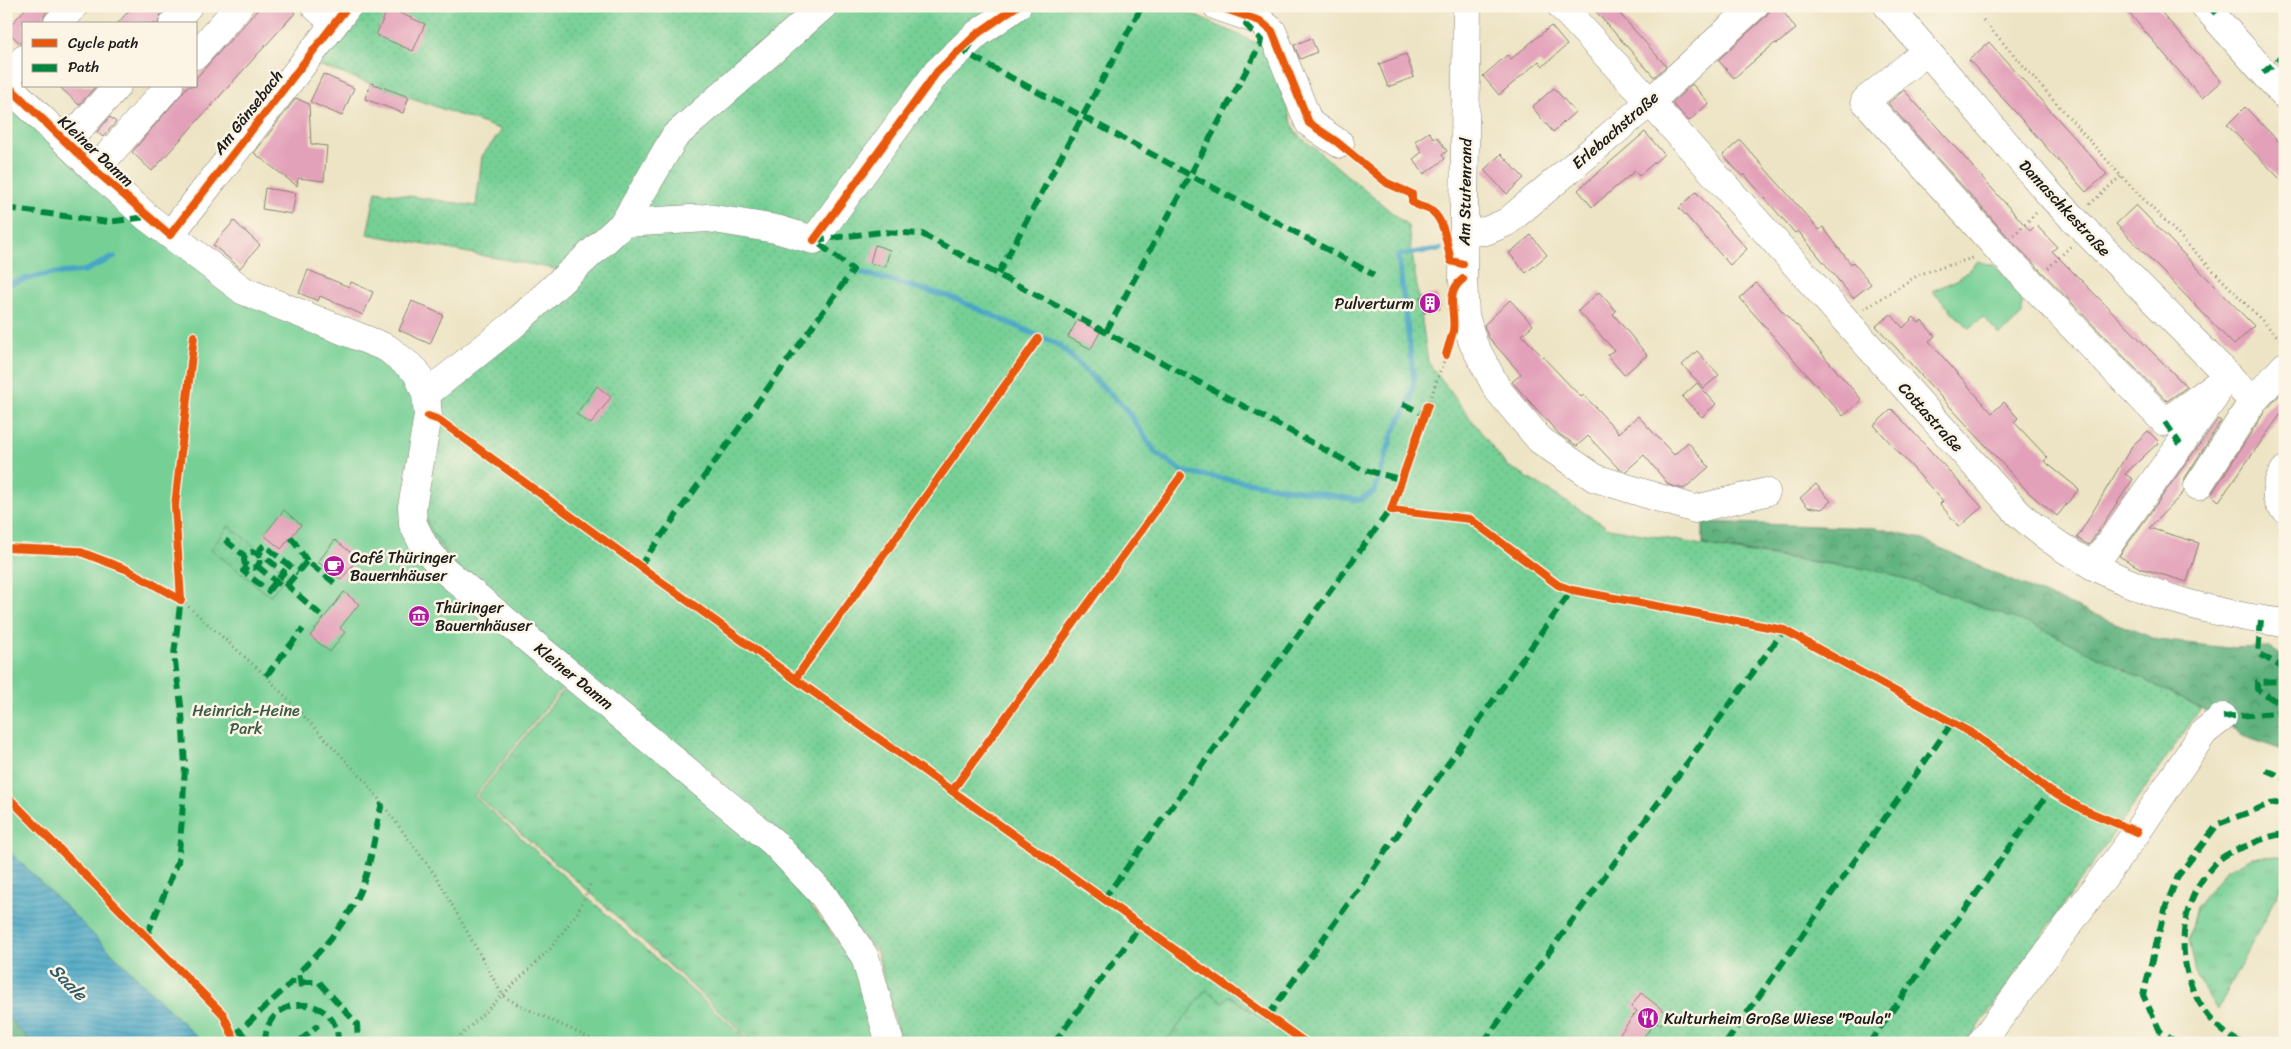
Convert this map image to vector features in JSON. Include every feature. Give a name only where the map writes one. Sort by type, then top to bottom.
[{"type":"street","points":[[59,22],[74,6]]},
{"type":"street","points":[[175,22],[188,6]]},
{"type":"street","points":[[198,53],[239,6]]},
{"type":"street","points":[[426,394],[513,324],[624,223],[675,136],[823,6]]},
{"type":"street","points":[[624,223],[708,218],[776,229],[814,240],[937,72],[977,34],[1017,6]]},
{"type":"street","points":[[1217,6],[1260,21],[1272,31],[1309,123],[1340,144]]},
{"type":"street","name":"Am Stutenrand","points":[[1467,6],[1463,279],[1465,315],[1473,343],[1498,390],[1540,440],[1595,478],[1696,509],[1766,492]]},
{"type":"street","points":[[1561,6],[1650,102]]},
{"type":"street","name":"Erlebachstraße","points":[[1464,232],[1486,231],[1507,222],[1650,102],[1754,6]]},
{"type":"street","name":"Damaschkestraße","points":[[1888,6],[2053,198],[2253,401]]},
{"type":"street","points":[[2205,6],[2285,96]]},
{"type":"street","name":"Am Gänsebach","points":[[170,235],[333,12]]},
{"type":"street","points":[[1926,51],[1864,100],[1998,249],[2165,422],[2229,376]]},
{"type":"street","points":[[6,78],[22,62]]},
{"type":"street","name":"Kleiner Damm","points":[[6,84],[95,170],[170,235],[244,291],[387,348],[416,371],[426,394],[428,416],[412,508],[413,524],[424,546],[442,568],[773,842],[823,895],[865,957],[890,1043]]},
{"type":"street","points":[[67,142],[115,88]]},
{"type":"street","points":[[95,170],[167,88]]},
{"type":"street","name":"Cottastraße","points":[[1650,102],[1845,322],[2018,513],[2042,535],[2093,566],[2136,586],[2198,606],[2285,623]]},
{"type":"street","points":[[2198,486],[2253,401],[2285,366]]},
{"type":"street","points":[[2093,566],[2229,376]]},
{"type":"street","points":[[2285,470],[2278,480],[2276,492],[2281,506],[2285,509]]},
{"type":"street","points":[[1981,1043],[2136,832],[2204,732],[2223,717]]},
{"type":"path","points":[[1983,20],[2121,176],[2285,344]]},
{"type":"path","points":[[2032,284],[2121,176]]},
{"type":"path","points":[[1845,322],[1920,274],[1978,256],[1988,260],[2053,198]]},
{"type":"path","points":[[1428,404],[1446,354]]},
{"type":"path","points":[[181,600],[266,676],[366,782],[436,876],[503,996],[600,1043]]},
{"type":"path","points":[[453,1043],[550,950],[577,914],[592,882]]},
{"type":"path","points":[[301,987],[302,992]]},
{"type":"green space","points":[[367,6],[1173,6],[1266,47],[1295,132],[1408,226],[1428,362],[1505,464],[1609,528],[1729,550],[1885,572],[2040,628],[2201,708],[1967,1043],[1295,1043],[1229,995],[1223,1002],[1206,990],[1165,1043],[900,1043],[877,951],[458,566],[432,531],[422,506],[451,368],[561,270],[367,234],[376,191],[476,206],[482,156],[502,130],[318,65]]},
{"type":"green space","name":"Heinrich-Heine Park","points":[[6,96],[112,202],[400,369],[570,678],[474,796],[751,1043],[203,1043],[6,848]]},
{"type":"green space","points":[[1978,261],[1995,266],[2022,295],[2022,315],[2000,335],[1983,317],[1969,329],[1932,291],[1959,279]]},
{"type":"green space","points":[[1703,522],[1876,528],[1917,537],[2016,583],[2158,640],[2229,648],[2269,647],[2285,658],[2285,751],[2246,737],[2201,708],[2040,628],[1885,572],[1703,545]]},
{"type":"green space","points":[[229,526],[288,574],[270,596],[211,549]]},
{"type":"green space","points":[[572,680],[774,859],[853,961],[876,1043],[754,1043],[592,894],[477,796]]},
{"type":"green space","points":[[2285,856],[2285,879],[2217,1011],[2197,978],[2189,939],[2197,907],[2225,871],[2252,857]]},
{"type":"green space","points":[[1206,990],[1228,995],[1295,1043],[1165,1043]]},
{"type":"green space","points":[[6,1016],[32,1043],[6,1042]]},
{"type":"water","name":"Saale","points":[[6,848],[203,1043],[32,1043],[6,1016]]},
{"type":"building","points":[[28,6],[52,6],[45,14],[43,22],[22,22],[22,44],[6,30]]},
{"type":"building","points":[[133,6],[167,6],[161,14],[159,22],[119,22]]},
{"type":"building","points":[[261,6],[288,6],[295,13],[152,171],[132,152],[186,88],[198,88],[198,76]]},
{"type":"building","points":[[1591,6],[1613,6],[1666,66],[1654,77]]},
{"type":"building","points":[[1773,6],[1779,6],[1796,29],[1777,44],[1775,43],[1734,78],[1718,60],[1765,17]]},
{"type":"building","points":[[2123,6],[2156,6],[2221,81],[2202,98]]},
{"type":"building","points":[[388,8],[425,24],[413,51],[376,35]]},
{"type":"building","points":[[1551,26],[1567,45],[1543,66],[1539,61],[1499,95],[1483,76],[1507,55],[1511,59]]},
{"type":"building","points":[[1311,38],[1317,52],[1300,59],[1294,45]]},
{"type":"building","points":[[1989,42],[2107,174],[2086,192],[1969,60]]},
{"type":"building","points":[[1406,54],[1414,77],[1388,87],[1379,64]]},
{"type":"building","points":[[323,74],[354,88],[342,116],[310,102]]},
{"type":"building","points":[[371,83],[409,97],[403,113],[365,99]]},
{"type":"building","points":[[1692,84],[1709,103],[1689,121],[1672,103]]},
{"type":"building","points":[[61,88],[94,88],[79,105]]},
{"type":"building","points":[[1554,88],[1575,112],[1553,132],[1532,107]]},
{"type":"building","points":[[1904,90],[2030,231],[2036,225],[2057,247],[2052,251],[2187,387],[2167,401],[2009,238],[1888,103]]},
{"type":"building","points":[[296,98],[309,104],[311,144],[327,146],[324,181],[298,178],[297,186],[254,153]]},
{"type":"building","points":[[2245,107],[2285,148],[2285,184],[2227,125]]},
{"type":"building","points":[[110,117],[116,122],[103,137],[97,132]]},
{"type":"building","points":[[1429,132],[1434,139],[1437,137],[1447,151],[1442,155],[1445,159],[1424,174],[1413,159],[1422,152],[1415,141]]},
{"type":"building","points":[[1645,132],[1664,154],[1639,176],[1635,171],[1592,207],[1578,190]]},
{"type":"building","points":[[1740,140],[1819,230],[1823,227],[1851,264],[1853,262],[1871,284],[1853,298],[1798,231],[1795,233],[1744,174],[1742,176],[1723,155]]},
{"type":"building","points":[[1501,154],[1524,178],[1507,194],[1484,170]]},
{"type":"building","points":[[265,188],[296,193],[292,214],[262,209]]},
{"type":"building","points":[[1696,192],[1747,249],[1730,265],[1679,208]]},
{"type":"building","points":[[2136,205],[2254,326],[2234,345],[2116,224]]},
{"type":"building","points":[[234,221],[260,245],[240,268],[213,245]]},
{"type":"building","points":[[1531,235],[1547,255],[1526,273],[1509,253]]},
{"type":"building","points":[[875,245],[890,250],[885,267],[870,263]]},
{"type":"building","points":[[308,270],[349,287],[351,282],[373,292],[363,315],[320,296],[318,301],[299,293]]},
{"type":"building","points":[[1756,283],[1797,325],[1862,400],[1843,416],[1740,298]]},
{"type":"building","points":[[1599,292],[1616,311],[1613,314],[1647,355],[1624,375],[1607,355],[1614,350],[1578,311]]},
{"type":"building","name":"Pulverturm","points":[[1437,294],[1440,309],[1424,313],[1420,297]]},
{"type":"building","points":[[1510,300],[1533,325],[1522,335],[1581,397],[1584,395],[1619,433],[1638,416],[1674,455],[1688,442],[1709,467],[1684,489],[1669,485],[1644,455],[1626,471],[1619,469],[1588,436],[1577,446],[1559,434],[1512,382],[1521,374],[1488,337],[1484,325]]},
{"type":"building","points":[[412,301],[443,315],[430,344],[399,330]]},
{"type":"building","points":[[1891,314],[1903,328],[1914,317],[1919,323],[1922,321],[1935,336],[1929,341],[1992,413],[2004,402],[2018,418],[2014,422],[2048,458],[2044,461],[2079,489],[2057,516],[2030,494],[1876,326]]},
{"type":"building","points":[[1078,319],[1100,332],[1091,349],[1068,337]]},
{"type":"building","points":[[1697,351],[1719,375],[1704,388],[1682,365]]},
{"type":"building","points":[[1697,383],[1716,404],[1702,417],[1682,397]]},
{"type":"building","points":[[597,386],[611,397],[591,424],[576,414]]},
{"type":"building","points":[[2285,389],[2285,408],[2219,501],[2211,495],[2265,411]]},
{"type":"building","points":[[1892,409],[1982,507],[1959,527],[1940,504],[1943,501],[1874,425]]},
{"type":"building","points":[[2218,419],[2221,421],[2185,478],[2184,492],[2149,528],[2199,543],[2187,582],[2140,568],[2119,556]]},
{"type":"building","points":[[2148,431],[2159,442],[2125,474],[2133,479],[2089,545],[2085,543],[2077,538],[2132,446]]},
{"type":"building","points":[[1816,484],[1831,501],[1822,509],[1808,507],[1800,498]]},
{"type":"building","points":[[284,510],[301,525],[281,549],[264,535]]},
{"type":"building","points":[[335,540],[358,558],[341,580],[318,562]]},
{"type":"building","points":[[344,592],[359,604],[340,628],[345,632],[330,652],[310,636]]},
{"type":"building","name":"Kulturheim Große Wiese \"Paula\"","points":[[1641,993],[1668,1014],[1660,1025],[1655,1022],[1639,1043],[1613,1043],[1637,1011],[1631,1007]]},
{"type":"waterway","points":[[862,273],[951,297],[1059,345],[1125,408],[1156,453],[1183,472],[1359,500],[1374,492],[1393,433],[1410,401],[1414,381],[1398,255],[1440,249]]},
{"type":"waterway","points":[[6,284],[46,274],[84,271],[114,257]]},
{"type":"marked path","points":[[998,274],[1142,6]]},
{"type":"marked path","points":[[2212,14],[2220,6]]},
{"type":"marked path","points":[[1106,332],[1260,45],[1261,40],[1246,25],[1249,17]]},
{"type":"marked path","points":[[971,44],[966,53],[1374,275]]},
{"type":"marked path","points":[[2263,73],[2285,54]]},
{"type":"marked path","points":[[6,208],[108,222],[147,217]]},
{"type":"marked path","points":[[814,240],[882,232],[922,234],[1361,469],[1400,479]]},
{"type":"marked path","points":[[639,567],[853,270],[814,240]]},
{"type":"marked path","points":[[1403,404],[1424,414]]},
{"type":"marked path","points":[[2165,422],[2180,444]]},
{"type":"marked path","points":[[1103,900],[1392,507]]},
{"type":"marked path","points":[[291,537],[307,561]]},
{"type":"marked path","points":[[225,540],[245,556]]},
{"type":"marked path","points":[[256,554],[264,545],[298,573]]},
{"type":"marked path","points":[[252,552],[260,560],[252,568],[244,560],[252,552]]},
{"type":"marked path","points":[[247,567],[243,571],[268,591],[284,572],[258,552]]},
{"type":"marked path","points":[[287,585],[307,561],[336,584]]},
{"type":"marked path","points":[[257,566],[284,588],[287,585],[324,618]]},
{"type":"marked path","points":[[1268,1016],[1572,590]]},
{"type":"marked path","points":[[147,935],[178,862],[185,767],[182,712],[174,655],[181,597]]},
{"type":"marked path","points":[[2261,620],[2258,653],[2285,669]]},
{"type":"marked path","points":[[266,676],[303,629]]},
{"type":"marked path","points":[[1483,1043],[1784,630]]},
{"type":"marked path","points":[[2223,717],[2277,713],[2283,706],[2257,689],[2257,682],[2285,681]]},
{"type":"marked path","points":[[1726,1043],[1952,723]]},
{"type":"marked path","points":[[2266,770],[2285,778]]},
{"type":"marked path","points":[[1869,1043],[2050,791]]},
{"type":"marked path","points":[[2177,1043],[2160,1031],[2143,995],[2166,906],[2178,876],[2218,824],[2270,804],[2285,802]]},
{"type":"marked path","points":[[301,987],[299,972],[322,949],[342,923],[358,895],[369,864],[382,803]]},
{"type":"marked path","points":[[2241,1043],[2220,1028],[2203,1009],[2192,986],[2185,962],[2184,936],[2188,911],[2198,887],[2220,859],[2234,851],[2262,840],[2275,835],[2285,834]]},
{"type":"marked path","points":[[1054,1043],[1140,926]]},
{"type":"marked path","points":[[233,1037],[292,982],[319,982],[357,1024],[358,1043]]},
{"type":"marked path","points":[[265,1043],[268,1026],[276,1014],[288,1007],[302,1005],[316,1007],[327,1014],[335,1026],[338,1043]]},
{"type":"marked path","points":[[300,1041],[318,1025]]},
{"type":"marked path","points":[[240,1031],[251,1043]]},
{"type":"cycle path","points":[[6,84],[95,170],[170,235],[348,6]]},
{"type":"cycle path","points":[[814,240],[937,72],[977,34],[1017,6]]},
{"type":"cycle path","points":[[1217,6],[1260,21],[1272,31],[1309,123],[1337,142],[1387,183],[1412,194],[1412,201],[1414,203],[1433,212],[1443,228],[1451,261],[1463,264]]},
{"type":"cycle path","points":[[1446,355],[1454,324],[1452,297],[1457,284],[1463,279]]},
{"type":"cycle path","points":[[181,600],[175,506],[194,336]]},
{"type":"cycle path","points":[[795,679],[1038,339]]},
{"type":"cycle path","points":[[1428,405],[1391,510],[1470,519],[1558,585],[1572,590],[1784,630],[1975,735],[2050,791],[2082,809],[2137,832]]},
{"type":"cycle path","points":[[428,416],[439,420],[795,679],[1306,1043]]},
{"type":"cycle path","points":[[952,791],[1181,476]]},
{"type":"cycle path","points":[[6,548],[78,551],[128,570],[181,600]]},
{"type":"cycle path","points":[[6,795],[223,1014],[236,1043]]},
{"type":"place","name":"Pulverturm","points":[[1430,303]]},
{"type":"place","name":"Café Thüringer Bauernhäuser","points":[[334,566]]},
{"type":"place","name":"Thüringer Bauernhäuser","points":[[419,616]]},
{"type":"place","name":"Kulturheim Große Wiese \"Paula\"","points":[[1648,1018]]}]
